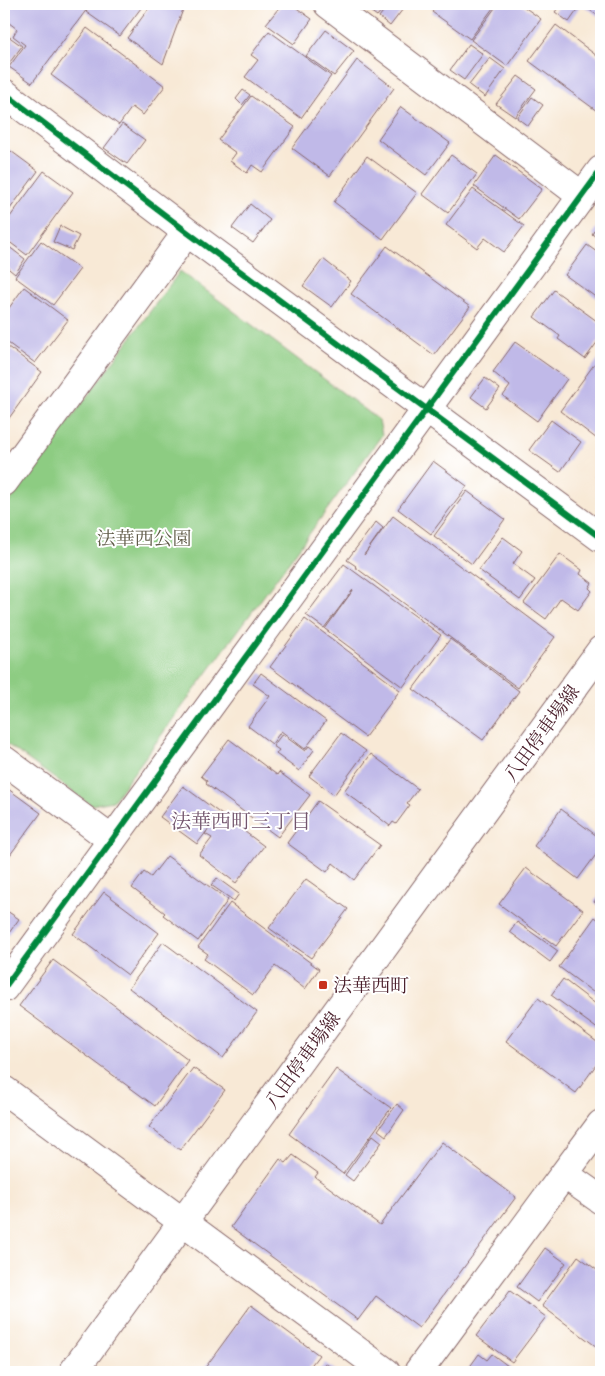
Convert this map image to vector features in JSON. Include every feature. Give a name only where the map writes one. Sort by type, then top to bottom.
[{"type":"street","points":[[328,4],[582,196]]},
{"type":"street","points":[[4,93],[187,232],[601,538]]},
{"type":"street","points":[[4,988],[601,170]]},
{"type":"street","points":[[4,482],[13,452],[187,232]]},
{"type":"street","name":"八田停車場線","points":[[73,1372],[601,650]]},
{"type":"street","points":[[4,760],[112,840]]},
{"type":"street","points":[[4,1090],[386,1372]]},
{"type":"street","points":[[418,1372],[601,1124]]},
{"type":"street","points":[[564,1174],[601,1200]]},
{"type":"green space","name":"法華西公園","points":[[180,271],[379,420],[382,435],[113,801],[91,805],[4,742],[4,509]]},
{"type":"building","points":[[9,4],[90,5],[32,83],[9,67],[25,45],[13,36],[17,29],[4,19],[4,12]]},
{"type":"building","points":[[92,4],[144,4],[120,36],[86,12]]},
{"type":"building","points":[[152,4],[185,4],[163,64],[127,38]]},
{"type":"building","points":[[282,4],[291,4],[312,19],[294,44],[266,24]]},
{"type":"building","points":[[364,4],[387,4],[377,16],[363,6]]},
{"type":"building","points":[[389,4],[396,4],[403,9],[390,26],[379,17]]},
{"type":"building","points":[[438,4],[496,4],[470,39],[432,12]]},
{"type":"building","points":[[498,4],[520,4],[541,19],[507,66],[471,40]]},
{"type":"building","points":[[561,4],[581,5],[569,22],[555,12]]},
{"type":"building","points":[[585,4],[601,4],[601,18],[584,6]]},
{"type":"building","points":[[556,25],[601,59],[601,114],[529,61]]},
{"type":"building","points":[[87,28],[165,86],[143,115],[132,107],[119,125],[51,75]]},
{"type":"building","points":[[326,30],[354,51],[334,76],[306,56]]},
{"type":"building","points":[[269,31],[331,76],[301,118],[245,77],[258,60],[251,55]]},
{"type":"building","points":[[4,33],[22,46],[4,70]]},
{"type":"building","points":[[469,44],[483,54],[464,80],[450,70]]},
{"type":"building","points":[[490,58],[505,69],[485,97],[469,85]]},
{"type":"building","points":[[357,60],[394,88],[330,176],[292,148]]},
{"type":"building","points":[[518,76],[536,89],[515,117],[496,104]]},
{"type":"building","points":[[243,90],[250,95],[242,105],[236,99]]},
{"type":"building","points":[[251,96],[295,127],[262,172],[252,165],[247,173],[230,161],[236,153],[218,140]]},
{"type":"building","points":[[532,97],[543,105],[528,126],[517,118]]},
{"type":"building","points":[[401,107],[450,143],[426,175],[378,139]]},
{"type":"building","points":[[122,124],[145,140],[127,164],[104,148]]},
{"type":"building","points":[[4,146],[38,171],[4,217]]},
{"type":"building","points":[[451,155],[477,174],[448,213],[422,194]]},
{"type":"building","points":[[496,155],[542,189],[519,219],[474,186]]},
{"type":"building","points":[[367,156],[417,193],[383,239],[334,202]]},
{"type":"building","points":[[44,171],[73,192],[27,255],[4,238],[4,225]]},
{"type":"building","points":[[473,189],[524,226],[504,252],[485,238],[477,248],[446,225]]},
{"type":"building","points":[[250,204],[270,220],[253,243],[232,228]]},
{"type":"building","points":[[601,221],[601,241],[592,234]]},
{"type":"building","points":[[60,226],[79,236],[72,250],[53,242]]},
{"type":"building","points":[[41,241],[80,269],[53,305],[15,277]]},
{"type":"building","points":[[4,243],[25,259],[15,274],[4,265]]},
{"type":"building","points":[[587,245],[601,255],[601,301],[565,275]]},
{"type":"building","points":[[387,246],[470,307],[434,355],[351,294]]},
{"type":"building","points":[[323,259],[351,281],[332,307],[303,286]]},
{"type":"building","points":[[24,287],[68,320],[35,363],[4,340],[4,315]]},
{"type":"building","points":[[554,290],[601,324],[601,337],[585,359],[558,339],[560,336],[534,317]]},
{"type":"building","points":[[515,342],[567,379],[537,421],[503,396],[510,386],[493,372]]},
{"type":"building","points":[[4,344],[42,372],[7,421],[4,419]]},
{"type":"building","points":[[601,355],[601,442],[560,411]]},
{"type":"building","points":[[485,378],[500,389],[486,408],[471,397]]},
{"type":"building","points":[[551,420],[581,442],[560,472],[529,450]]},
{"type":"building","points":[[433,461],[467,486],[431,534],[398,509]]},
{"type":"building","points":[[601,469],[601,482],[595,477]]},
{"type":"building","points":[[467,491],[505,519],[472,564],[434,536]]},
{"type":"building","points":[[393,516],[555,637],[518,688],[347,560],[376,522],[383,528],[364,555]]},
{"type":"building","points":[[503,537],[522,551],[513,564],[535,580],[520,600],[479,570]]},
{"type":"building","points":[[560,554],[582,570],[580,574],[592,583],[589,588],[592,591],[578,610],[561,598],[546,619],[524,603]]},
{"type":"building","points":[[344,564],[441,635],[403,687],[325,629],[353,590],[324,628],[306,615]]},
{"type":"building","points":[[305,619],[400,690],[365,737],[270,667]]},
{"type":"building","points":[[450,639],[519,691],[483,740],[413,689]]},
{"type":"building","points":[[261,673],[326,721],[305,749],[281,731],[272,744],[248,726],[270,696],[253,684]]},
{"type":"building","points":[[341,733],[366,751],[334,795],[309,776]]},
{"type":"building","points":[[282,734],[305,751],[309,746],[314,750],[299,771],[276,754],[279,750],[273,746]]},
{"type":"building","points":[[229,739],[277,775],[279,772],[310,795],[278,837],[206,784],[207,781],[201,776]]},
{"type":"building","points":[[371,754],[418,789],[407,803],[410,805],[396,824],[393,822],[390,826],[344,791]]},
{"type":"building","points":[[4,786],[41,813],[4,863]]},
{"type":"building","points":[[183,786],[264,846],[236,883],[199,855],[212,838],[205,834],[216,819],[197,844],[160,817]]},
{"type":"building","points":[[318,801],[380,845],[354,880],[333,863],[327,872],[287,843]]},
{"type":"building","points":[[561,809],[601,839],[601,848],[578,879],[534,846]]},
{"type":"building","points":[[167,856],[228,900],[198,941],[163,915],[165,913],[132,888],[144,872],[151,877]]},
{"type":"building","points":[[526,868],[583,910],[556,946],[499,904]]},
{"type":"building","points":[[217,878],[239,894],[234,901],[211,885]]},
{"type":"building","points":[[306,879],[348,909],[311,958],[269,928]]},
{"type":"building","points":[[104,892],[159,933],[128,975],[73,934]]},
{"type":"building","points":[[601,892],[601,907],[594,902]]},
{"type":"building","points":[[230,903],[319,969],[305,989],[275,966],[253,995],[204,959],[208,954],[198,947]]},
{"type":"building","points":[[4,909],[19,919],[4,940]]},
{"type":"building","points":[[595,917],[601,922],[601,998],[559,967]]},
{"type":"building","points":[[517,922],[558,951],[550,962],[510,932]]},
{"type":"building","points":[[163,942],[257,1012],[223,1058],[129,988]]},
{"type":"building","points":[[53,960],[188,1060],[155,1106],[19,1006]]},
{"type":"building","points":[[563,979],[601,1008],[601,1028],[599,1030],[551,995]]},
{"type":"building","points":[[538,998],[601,1045],[601,1058],[576,1093],[506,1041]]},
{"type":"building","points":[[193,1068],[225,1090],[180,1150],[149,1127]]},
{"type":"building","points":[[336,1069],[391,1108],[343,1174],[289,1134]]},
{"type":"building","points":[[397,1104],[404,1110],[386,1136],[378,1130]]},
{"type":"building","points":[[373,1135],[382,1142],[353,1181],[345,1175]]},
{"type":"building","points":[[442,1142],[516,1197],[419,1328],[376,1296],[358,1320],[231,1227],[280,1159],[286,1163],[293,1155],[318,1173],[315,1177],[380,1225]]},
{"type":"building","points":[[545,1248],[566,1263],[537,1302],[517,1287]]},
{"type":"building","points":[[578,1256],[601,1273],[601,1350],[542,1306]]},
{"type":"building","points":[[510,1291],[546,1317],[512,1362],[476,1336]]},
{"type":"building","points":[[251,1305],[319,1355],[306,1372],[202,1372]]},
{"type":"building","points":[[479,1354],[487,1360],[492,1354],[516,1372],[466,1372]]},
{"type":"building","points":[[325,1363],[338,1372],[318,1372]]},
{"type":"cycle path","points":[[4,93],[187,232],[601,538]]},
{"type":"cycle path","points":[[4,988],[601,170]]},
{"type":"place","name":"法華西町","points":[[323,985]]},
{"type":"district","name":"法華西町三丁目","points":[[241,821]]}]
